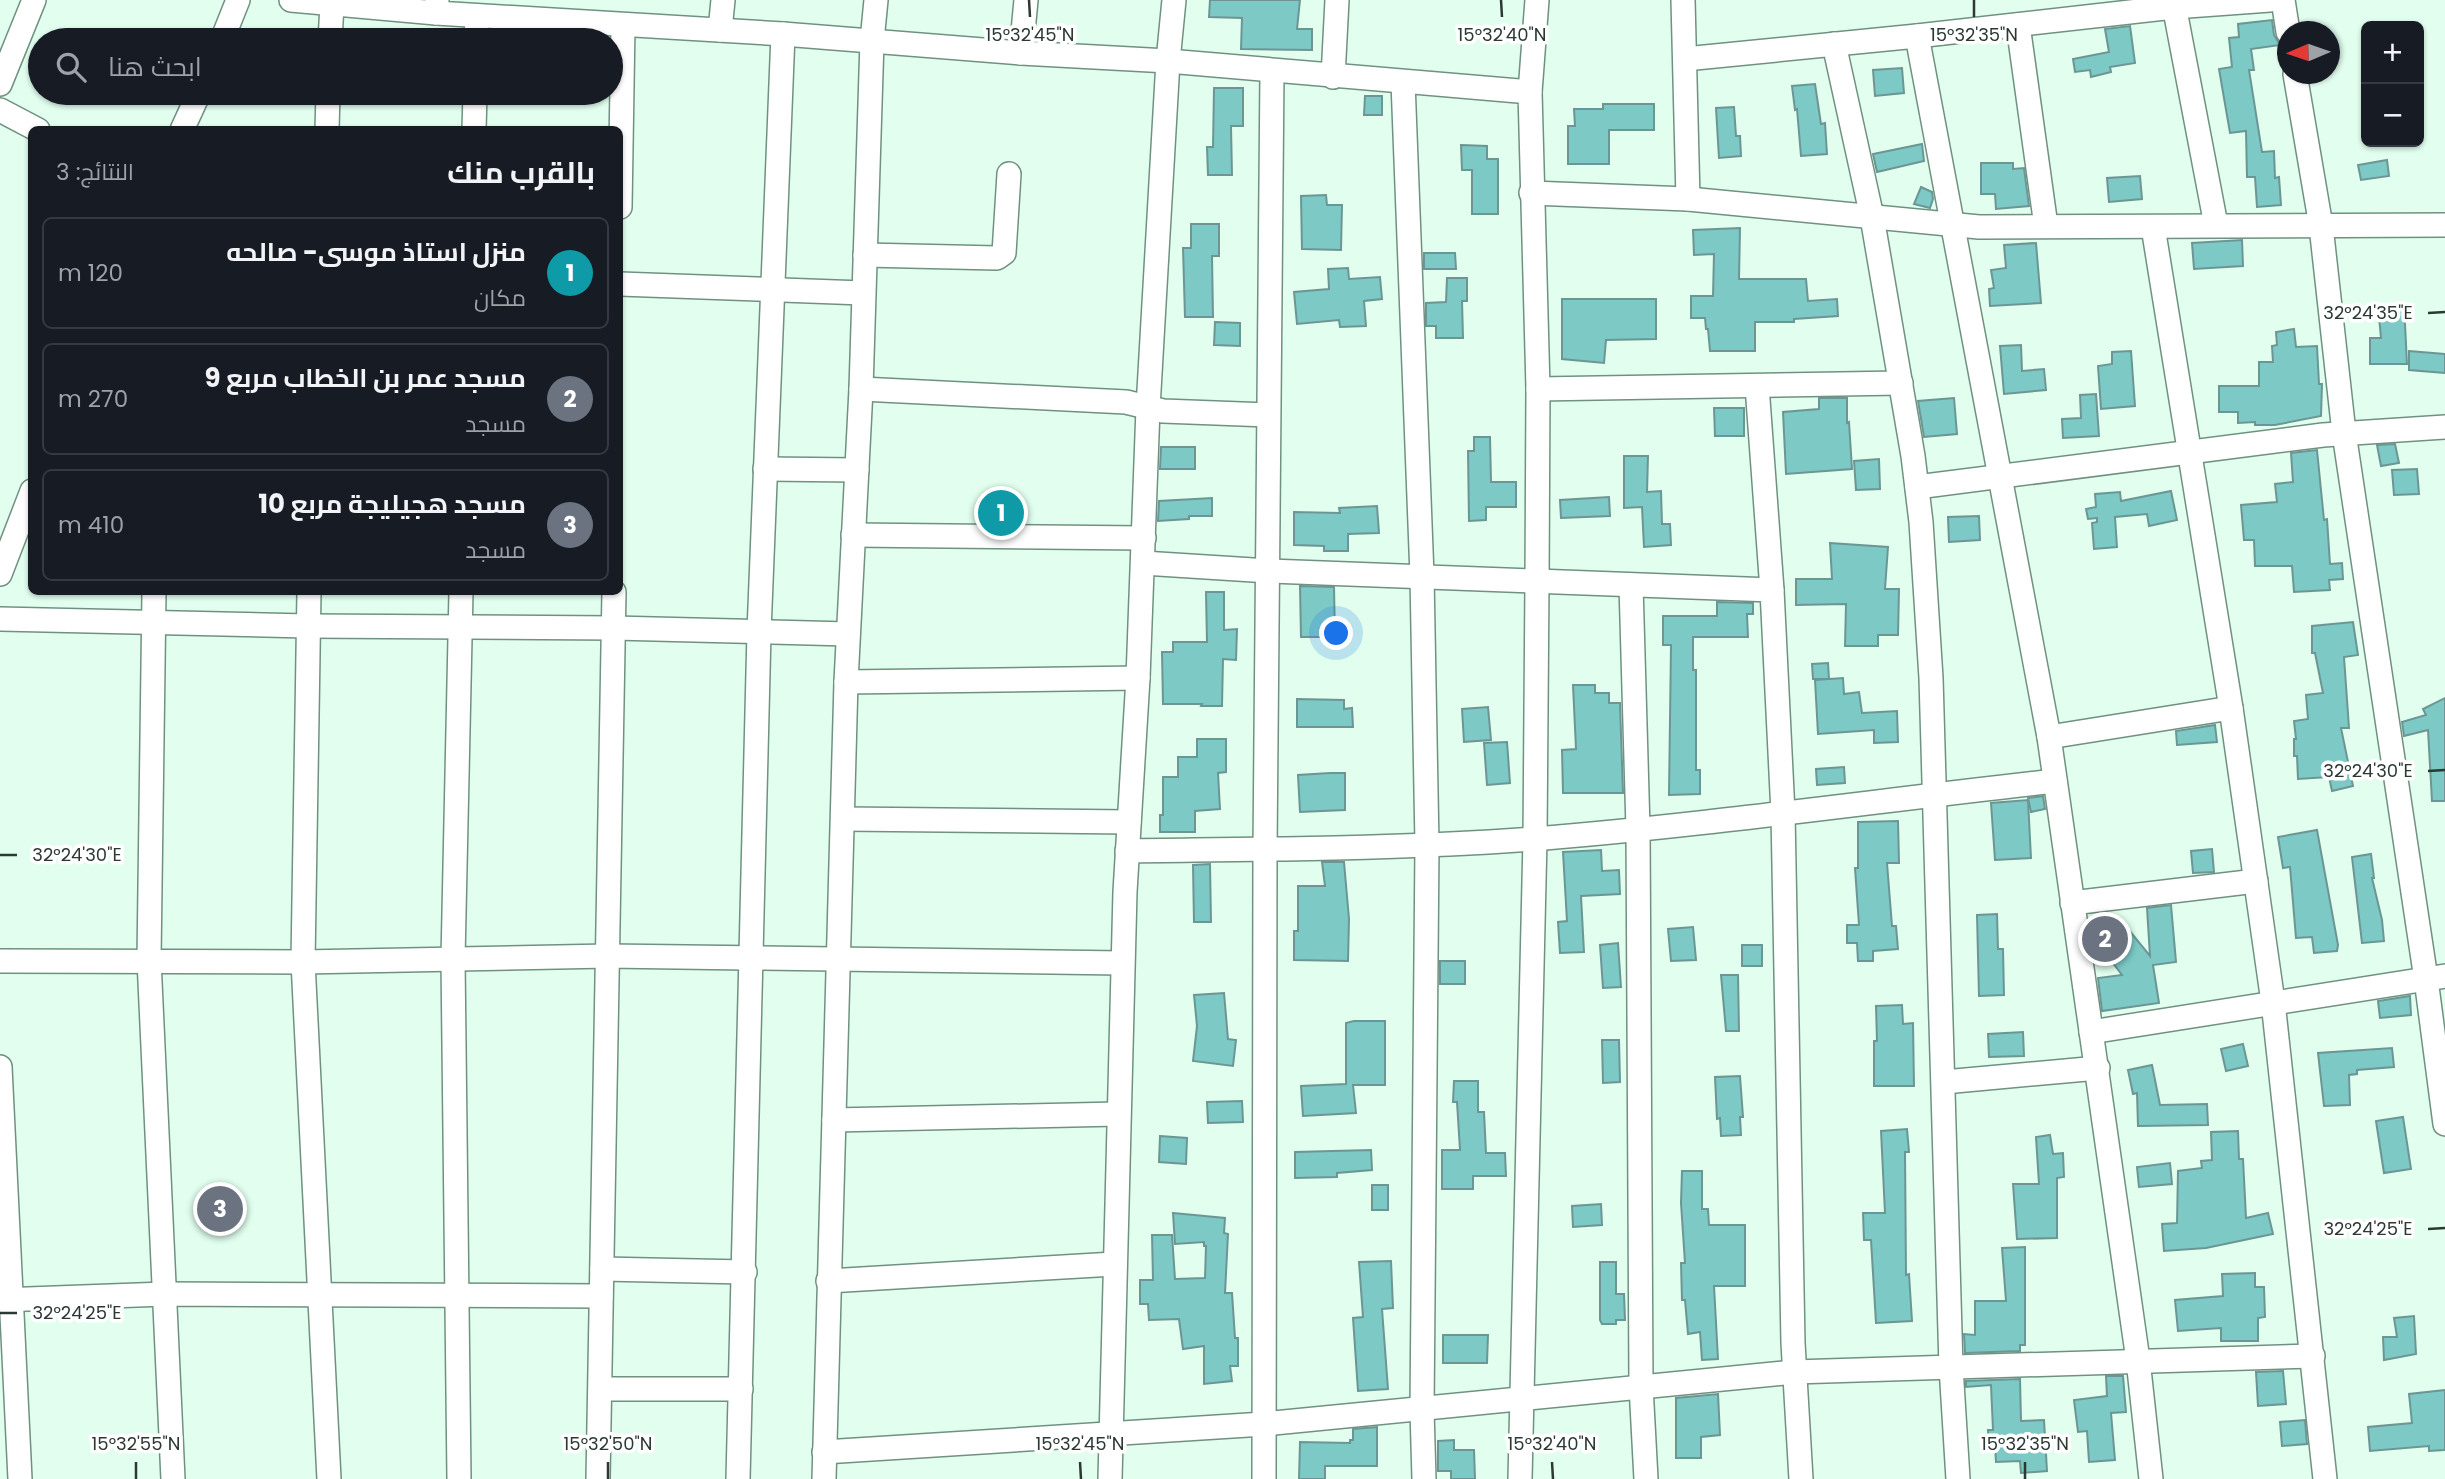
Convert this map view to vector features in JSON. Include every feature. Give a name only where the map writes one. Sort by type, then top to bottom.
[{"type":"street","points":[[0,84],[34,0]]},
{"type":"street","points":[[227,28],[238,0]]},
{"type":"street","points":[[291,0],[332,5],[436,6],[477,16],[571,10],[623,25],[1168,61],[1530,92]]},
{"type":"street","points":[[720,30],[723,0]]},
{"type":"street","points":[[824,1479],[846,682],[861,389],[872,41],[876,0]]},
{"type":"street","points":[[1021,53],[1026,0]]},
{"type":"street","points":[[1110,1479],[1122,963],[1138,678],[1148,408],[1168,61],[1174,0]]},
{"type":"street","points":[[1333,77],[1336,0]]},
{"type":"street","points":[[1521,1479],[1535,839],[1538,389],[1530,92],[1537,0]]},
{"type":"street","points":[[1683,0],[1688,199]]},
{"type":"street","points":[[1685,59],[2018,25],[2173,3],[2270,0]]},
{"type":"street","points":[[2283,0],[2286,21]]},
{"type":"street","points":[[2173,3],[2216,225]]},
{"type":"street","points":[[331,28],[332,5]]},
{"type":"street","points":[[477,16],[477,28]]},
{"type":"street","points":[[2018,25],[2046,226]]},
{"type":"street","points":[[738,1479],[759,632],[783,34]]},
{"type":"street","points":[[1917,36],[2049,737],[2098,1068],[2138,1360],[2151,1479]]},
{"type":"street","points":[[1834,44],[1872,216],[1917,487],[1930,665],[1951,1367],[1958,1479]]},
{"type":"street","points":[[1264,1479],[1265,849],[1272,71]]},
{"type":"street","points":[[1403,82],[1422,576],[1427,845],[1422,1409],[1424,1479]]},
{"type":"street","points":[[2297,84],[2320,226],[2344,433],[2435,978],[2445,1124]]},
{"type":"street","points":[[184,126],[193,105]]},
{"type":"street","points":[[327,126],[328,105]]},
{"type":"street","points":[[474,126],[475,105]]},
{"type":"street","points":[[621,126],[622,105]]},
{"type":"street","points":[[0,110],[30,126]]},
{"type":"street","points":[[865,255],[998,258],[1004,253],[1009,174]]},
{"type":"street","points":[[1531,192],[1688,199],[1953,225],[2445,225]]},
{"type":"street","points":[[2153,226],[2231,708],[2273,1002],[2325,1479]]},
{"type":"street","points":[[623,284],[863,293]]},
{"type":"street","points":[[1538,389],[1901,383]]},
{"type":"street","points":[[1756,386],[1772,590],[1783,813],[1794,1372],[1801,1479]]},
{"type":"street","points":[[861,389],[1126,402],[1163,411],[1268,415]]},
{"type":"street","points":[[1917,487],[2344,433],[2445,427]]},
{"type":"street","points":[[765,470],[857,470]]},
{"type":"street","points":[[1,566],[28,501]]},
{"type":"street","points":[[853,535],[1144,538]]},
{"type":"street","points":[[1143,563],[1269,571],[1772,590]]},
{"type":"street","points":[[1631,585],[1638,829],[1641,1386],[1646,1479]]},
{"type":"street","points":[[154,595],[149,960],[173,1479]]},
{"type":"street","points":[[309,595],[303,962],[328,1479]]},
{"type":"street","points":[[459,1479],[453,959],[461,595]]},
{"type":"street","points":[[598,1479],[614,595]]},
{"type":"street","points":[[0,619],[848,634]]},
{"type":"street","points":[[846,682],[1138,678]]},
{"type":"street","points":[[2049,737],[2231,708]]},
{"type":"street","points":[[1127,851],[1427,845],[1535,839],[2055,781]]},
{"type":"street","points":[[843,819],[1129,822]]},
{"type":"street","points":[[2072,903],[2256,881]]},
{"type":"street","points":[[0,961],[303,962],[608,956],[1122,963]]},
{"type":"street","points":[[2091,1032],[2435,978]]},
{"type":"street","points":[[0,1067],[5,1300],[13,1464]]},
{"type":"street","points":[[1944,1082],[2098,1068]]},
{"type":"street","points":[[834,1121],[1118,1114]]},
{"type":"street","points":[[828,1281],[1114,1264]]},
{"type":"street","points":[[602,1269],[745,1272]]},
{"type":"street","points":[[5,1300],[165,1294],[601,1296]]},
{"type":"street","points":[[824,1452],[1264,1424],[1794,1372],[2313,1356]]},
{"type":"street","points":[[601,1389],[741,1389]]},
{"type":"building","points":[[1210,0],[1300,0],[1297,29],[1312,29],[1312,50],[1241,49],[1242,18],[1209,17]]},
{"type":"building","points":[[2272,20],[2277,40],[2277,45],[2251,49],[2254,70],[2249,70],[2262,152],[2274,151],[2275,178],[2279,177],[2281,205],[2257,207],[2255,177],[2247,177],[2246,131],[2230,133],[2219,69],[2232,67],[2229,38],[2239,37],[2238,24]]},
{"type":"building","points":[[2130,26],[2135,63],[2110,67],[2111,72],[2091,77],[2090,70],[2075,72],[2073,59],[2109,52],[2105,29]]},
{"type":"building","points":[[1902,68],[1904,93],[1875,96],[1873,70]]},
{"type":"building","points":[[1815,84],[1821,124],[1825,123],[1827,154],[1801,156],[1792,86]]},
{"type":"building","points":[[1214,88],[1243,88],[1243,126],[1231,126],[1232,175],[1208,175],[1207,147],[1213,147]]},
{"type":"building","points":[[1365,96],[1382,96],[1382,115],[1364,115]]},
{"type":"building","points":[[1603,104],[1654,104],[1654,130],[1609,130],[1609,164],[1568,164],[1568,126],[1575,126],[1574,109],[1603,109]]},
{"type":"building","points":[[1734,107],[1736,136],[1740,136],[1741,156],[1719,158],[1716,108]]},
{"type":"building","points":[[1922,144],[1924,161],[1877,172],[1873,154]]},
{"type":"building","points":[[1461,145],[1487,146],[1487,159],[1498,159],[1498,214],[1472,214],[1472,170],[1462,170]]},
{"type":"building","points":[[2387,160],[2389,176],[2361,180],[2358,165]]},
{"type":"building","points":[[1981,163],[2013,163],[2013,169],[2024,168],[2029,206],[1996,209],[1995,194],[1981,194]]},
{"type":"building","points":[[2140,176],[2142,199],[2109,202],[2107,178]]},
{"type":"building","points":[[1921,187],[1932,192],[1930,208],[1914,204]]},
{"type":"building","points":[[1326,195],[1327,205],[1342,205],[1341,250],[1302,249],[1301,196]]},
{"type":"building","points":[[1191,224],[1219,224],[1219,256],[1212,256],[1213,317],[1185,317],[1183,248],[1191,248]]},
{"type":"building","points":[[1740,228],[1739,279],[1806,279],[1808,301],[1837,299],[1838,316],[1794,319],[1794,322],[1755,322],[1755,351],[1710,351],[1705,318],[1691,318],[1691,296],[1713,296],[1714,254],[1694,255],[1693,230]]},
{"type":"building","points":[[2242,240],[2243,266],[2194,269],[2192,243]]},
{"type":"building","points":[[2036,243],[2041,303],[1990,306],[1989,289],[1994,288],[1991,270],[2006,268],[2004,245]]},
{"type":"building","points":[[1424,253],[1455,253],[1456,269],[1424,269]]},
{"type":"building","points":[[1348,268],[1349,279],[1380,277],[1382,299],[1364,301],[1366,326],[1340,327],[1339,320],[1297,324],[1294,292],[1329,289],[1328,269]]},
{"type":"building","points":[[1447,278],[1467,278],[1467,301],[1462,301],[1463,338],[1436,338],[1436,326],[1426,326],[1426,303],[1446,302]]},
{"type":"building","points":[[1562,299],[1656,299],[1656,339],[1606,340],[1604,363],[1562,359]]},
{"type":"building","points":[[2404,304],[2407,364],[2370,364],[2370,338],[2381,338],[2378,306]]},
{"type":"building","points":[[1215,322],[1240,323],[1240,346],[1214,345]]},
{"type":"building","points":[[2294,329],[2296,347],[2317,346],[2319,384],[2322,384],[2321,416],[2275,425],[2255,425],[2255,422],[2238,423],[2238,412],[2219,412],[2219,386],[2259,386],[2259,362],[2273,362],[2272,346],[2277,345],[2276,332]]},
{"type":"building","points":[[2021,345],[2022,371],[2044,369],[2046,390],[2004,394],[2000,346]]},
{"type":"building","points":[[2131,351],[2135,406],[2101,409],[2098,366],[2112,364],[2112,352]]},
{"type":"building","points":[[2409,351],[2445,354],[2445,373],[2409,370]]},
{"type":"building","points":[[2096,394],[2099,436],[2063,438],[2062,419],[2081,418],[2080,395]]},
{"type":"building","points":[[1819,398],[1847,398],[1852,469],[1786,474],[1783,412],[1819,409]]},
{"type":"building","points":[[1954,398],[1957,434],[1924,437],[1918,401]]},
{"type":"building","points":[[1714,408],[1744,408],[1744,436],[1715,436]]},
{"type":"building","points":[[1474,437],[1490,437],[1491,482],[1516,482],[1516,507],[1486,507],[1486,520],[1469,521],[1468,451],[1474,451]]},
{"type":"building","points":[[2395,444],[2399,463],[2381,466],[2377,445]]},
{"type":"building","points":[[1161,447],[1195,447],[1195,469],[1160,469]]},
{"type":"building","points":[[2317,450],[2324,520],[2327,519],[2330,564],[2342,563],[2343,579],[2329,580],[2330,590],[2294,592],[2292,566],[2255,566],[2254,540],[2244,540],[2241,505],[2277,502],[2275,484],[2293,482],[2291,453]]},
{"type":"building","points":[[1624,456],[1648,456],[1647,492],[1661,491],[1662,524],[1670,524],[1671,545],[1644,547],[1642,507],[1624,508]]},
{"type":"building","points":[[1879,459],[1880,489],[1856,490],[1854,461]]},
{"type":"building","points":[[2417,469],[2419,494],[2394,495],[2392,470]]},
{"type":"building","points":[[2171,491],[2177,520],[2149,526],[2147,514],[2115,517],[2117,547],[2094,549],[2092,523],[2097,522],[2097,518],[2088,519],[2086,509],[2096,507],[2095,494],[2120,492],[2121,501]]},
{"type":"building","points":[[1609,497],[1610,516],[1561,518],[1560,500]]},
{"type":"building","points":[[1212,498],[1212,516],[1189,516],[1189,519],[1158,521],[1159,501]]},
{"type":"building","points":[[1377,506],[1379,533],[1348,534],[1348,551],[1324,551],[1324,546],[1294,545],[1294,512],[1340,513],[1339,508]]},
{"type":"building","points":[[1979,516],[1980,540],[1949,542],[1948,517]]},
{"type":"building","points":[[1830,543],[1888,547],[1885,589],[1899,589],[1898,635],[1878,635],[1878,646],[1845,646],[1846,604],[1796,605],[1796,579],[1832,579]]},
{"type":"building","points":[[1300,586],[1334,587],[1335,637],[1301,637]]},
{"type":"building","points":[[1206,592],[1224,592],[1224,630],[1237,629],[1236,660],[1223,659],[1222,706],[1163,704],[1162,652],[1173,652],[1173,642],[1207,642]]},
{"type":"building","points":[[1717,602],[1753,603],[1753,614],[1747,614],[1748,637],[1693,637],[1693,670],[1696,670],[1696,770],[1700,770],[1700,794],[1669,795],[1671,645],[1663,645],[1663,616],[1717,616]]},
{"type":"building","points":[[2353,622],[2358,655],[2344,657],[2349,728],[2341,728],[2353,786],[2332,791],[2329,777],[2298,779],[2297,756],[2294,756],[2294,721],[2308,719],[2306,695],[2323,693],[2315,653],[2312,653],[2312,626]]},
{"type":"building","points":[[1828,663],[1829,679],[1813,679],[1812,664]]},
{"type":"building","points":[[1843,678],[1844,694],[1859,692],[1862,713],[1897,711],[1898,742],[1874,743],[1874,730],[1818,734],[1815,680]]},
{"type":"building","points":[[1573,685],[1595,685],[1595,693],[1609,693],[1609,703],[1620,703],[1623,793],[1563,793],[1562,750],[1576,749]]},
{"type":"building","points":[[2445,698],[2445,801],[2432,801],[2428,730],[2404,736],[2402,722],[2426,715],[2423,709]]},
{"type":"building","points":[[1297,699],[1344,700],[1344,709],[1352,708],[1353,727],[1297,727]]},
{"type":"building","points":[[1488,707],[1491,740],[1464,742],[1462,709]]},
{"type":"building","points":[[2215,725],[2217,742],[2177,745],[2176,731]]},
{"type":"building","points":[[1197,739],[1226,739],[1226,772],[1218,773],[1220,809],[1195,811],[1195,832],[1160,832],[1163,777],[1178,777],[1178,757],[1197,757]]},
{"type":"building","points":[[1507,742],[1510,783],[1487,785],[1484,743]]},
{"type":"building","points":[[1844,767],[1845,783],[1817,785],[1816,769]]},
{"type":"building","points":[[1345,773],[1345,810],[1300,812],[1298,775]]},
{"type":"building","points":[[2043,796],[2045,809],[2031,812],[2028,798]]},
{"type":"building","points":[[2028,800],[2031,858],[1995,860],[1991,803]]},
{"type":"building","points":[[1898,821],[1899,863],[1887,863],[1892,926],[1896,926],[1898,949],[1873,951],[1873,961],[1858,961],[1857,943],[1847,943],[1847,925],[1859,925],[1855,868],[1858,868],[1858,822]]},
{"type":"building","points":[[2317,830],[2338,945],[2337,951],[2314,953],[2312,937],[2296,938],[2290,867],[2283,868],[2278,837]]},
{"type":"building","points":[[2212,849],[2214,872],[2193,873],[2191,851]]},
{"type":"building","points":[[1601,850],[1602,871],[1619,870],[1620,894],[1581,896],[1584,952],[1560,953],[1558,922],[1567,921],[1563,852]]},
{"type":"building","points":[[2371,854],[2372,878],[2384,941],[2362,943],[2352,857]]},
{"type":"building","points":[[1322,862],[1344,862],[1349,919],[1348,961],[1294,960],[1294,931],[1298,931],[1298,886],[1325,886]]},
{"type":"building","points":[[1210,864],[1211,922],[1194,922],[1193,865]]},
{"type":"building","points":[[2171,905],[2176,962],[2153,965],[2159,1003],[2102,1011],[2098,978],[2122,975],[2102,949],[2114,939],[2111,935],[2124,924],[2150,956],[2147,908]]},
{"type":"building","points":[[1997,914],[1998,949],[2003,949],[2004,995],[1979,996],[1977,915]]},
{"type":"building","points":[[1693,927],[1696,960],[1671,961],[1668,929]]},
{"type":"building","points":[[1618,943],[1621,987],[1603,988],[1600,945]]},
{"type":"building","points":[[1742,945],[1762,945],[1762,966],[1742,966]]},
{"type":"building","points":[[1440,961],[1465,961],[1465,984],[1440,984]]},
{"type":"building","points":[[1721,975],[1738,975],[1739,1031],[1726,1031]]},
{"type":"building","points":[[1224,993],[1228,1039],[1236,1040],[1233,1066],[1193,1061],[1197,1026],[1194,995]]},
{"type":"building","points":[[2410,996],[2411,1015],[2380,1018],[2378,1001]]},
{"type":"building","points":[[1902,1005],[1903,1024],[1913,1023],[1914,1086],[1874,1086],[1876,1006]]},
{"type":"building","points":[[1385,1021],[1385,1085],[1353,1085],[1356,1113],[1303,1116],[1301,1086],[1346,1084],[1346,1023]]},
{"type":"building","points":[[2023,1032],[2024,1056],[1989,1057],[1988,1034]]},
{"type":"building","points":[[1602,1040],[1619,1040],[1620,1082],[1603,1083]]},
{"type":"building","points":[[2243,1044],[2248,1066],[2226,1071],[2221,1049]]},
{"type":"building","points":[[2392,1048],[2394,1067],[2357,1070],[2357,1074],[2349,1075],[2350,1105],[2324,1106],[2318,1053]]},
{"type":"building","points":[[2152,1065],[2160,1105],[2207,1104],[2208,1125],[2138,1126],[2137,1093],[2133,1094],[2128,1070]]},
{"type":"building","points":[[1740,1076],[1743,1117],[1740,1117],[1741,1135],[1721,1136],[1720,1118],[1717,1119],[1715,1077]]},
{"type":"building","points":[[1454,1081],[1478,1081],[1478,1112],[1484,1112],[1486,1153],[1505,1153],[1506,1176],[1473,1176],[1473,1189],[1442,1189],[1442,1150],[1460,1150],[1457,1102],[1453,1102]]},
{"type":"building","points":[[1242,1101],[1243,1122],[1208,1123],[1207,1102]]},
{"type":"building","points":[[2403,1117],[2411,1169],[2384,1173],[2376,1121]]},
{"type":"building","points":[[1907,1129],[1909,1152],[1905,1152],[1906,1275],[1909,1274],[1912,1321],[1876,1323],[1871,1240],[1864,1240],[1863,1213],[1885,1213],[1881,1131]]},
{"type":"building","points":[[2238,1131],[2239,1159],[2243,1159],[2246,1218],[2268,1213],[2273,1234],[2206,1248],[2164,1251],[2162,1224],[2177,1223],[2178,1171],[2202,1168],[2201,1161],[2212,1160],[2211,1132]]},
{"type":"building","points":[[2050,1135],[2053,1154],[2063,1153],[2064,1177],[2057,1178],[2057,1238],[2017,1239],[2013,1184],[2039,1184],[2036,1137]]},
{"type":"building","points":[[1160,1136],[1187,1138],[1186,1164],[1159,1162]]},
{"type":"building","points":[[1371,1150],[1372,1170],[1337,1173],[1337,1177],[1295,1178],[1295,1152]]},
{"type":"building","points":[[2170,1163],[2172,1184],[2139,1187],[2137,1167]]},
{"type":"building","points":[[1682,1171],[1702,1171],[1702,1209],[1708,1209],[1709,1225],[1745,1225],[1745,1286],[1714,1286],[1718,1359],[1702,1360],[1700,1332],[1688,1334],[1685,1300],[1682,1300],[1681,1263],[1685,1263]]},
{"type":"building","points":[[1372,1185],[1388,1185],[1388,1210],[1372,1210]]},
{"type":"building","points":[[1601,1204],[1602,1225],[1573,1227],[1572,1206]]},
{"type":"building","points":[[1173,1213],[1225,1218],[1224,1233],[1228,1234],[1225,1293],[1232,1293],[1235,1338],[1238,1338],[1238,1366],[1230,1366],[1232,1381],[1204,1384],[1204,1346],[1183,1349],[1179,1319],[1149,1320],[1148,1304],[1140,1304],[1140,1280],[1153,1280],[1152,1235],[1172,1235],[1175,1279],[1205,1278],[1206,1246],[1204,1242],[1175,1244]]},
{"type":"building","points":[[2025,1247],[2025,1345],[2020,1345],[2020,1351],[1965,1353],[1964,1334],[1975,1335],[1975,1301],[2006,1301],[2002,1248]]},
{"type":"building","points":[[1391,1261],[1393,1308],[1382,1309],[1388,1389],[1358,1391],[1353,1318],[1363,1317],[1359,1262]]},
{"type":"building","points":[[1600,1262],[1616,1262],[1616,1294],[1624,1294],[1625,1320],[1616,1320],[1616,1324],[1602,1324],[1600,1320]]},
{"type":"building","points":[[2255,1273],[2255,1287],[2264,1287],[2265,1317],[2258,1318],[2258,1341],[2221,1341],[2221,1328],[2178,1331],[2175,1300],[2223,1296],[2222,1274]]},
{"type":"building","points":[[2414,1316],[2416,1354],[2384,1360],[2383,1337],[2397,1337],[2394,1318]]},
{"type":"building","points":[[1443,1335],[1488,1335],[1487,1363],[1443,1363]]},
{"type":"building","points":[[2283,1371],[2286,1404],[2258,1406],[2256,1372]]},
{"type":"building","points":[[2106,1376],[2123,1376],[2126,1412],[2111,1413],[2115,1460],[2089,1462],[2087,1431],[2078,1432],[2074,1400],[2107,1396]]},
{"type":"building","points":[[2020,1379],[2021,1421],[2044,1420],[2047,1471],[2021,1473],[2020,1461],[1996,1462],[1995,1446],[1989,1446],[1988,1430],[1993,1430],[1991,1385],[1966,1387],[1966,1381]]},
{"type":"building","points":[[2445,1390],[2445,1450],[2429,1451],[2429,1446],[2370,1451],[2368,1427],[2412,1423],[2409,1394]]},
{"type":"building","points":[[1718,1394],[1720,1435],[1701,1437],[1701,1458],[1676,1458],[1676,1398]]},
{"type":"building","points":[[2305,1420],[2307,1444],[2282,1446],[2280,1422]]},
{"type":"building","points":[[1377,1427],[1377,1466],[1325,1466],[1325,1479],[1299,1479],[1300,1442],[1350,1443],[1350,1440],[1353,1440],[1353,1429]]},
{"type":"building","points":[[1454,1440],[1454,1450],[1474,1450],[1475,1479],[1451,1479],[1451,1471],[1438,1471],[1438,1441]]},
{"type":"place","name":"منزل استاذ موسى- صالحه","points":[[1001,513]]},
{"type":"place","name":"مسجد عمر بن الخطاب مربع 9","points":[[2105,939]]},
{"type":"place","name":"مسجد هجيليجة مربع 10","points":[[220,1209]]}]
